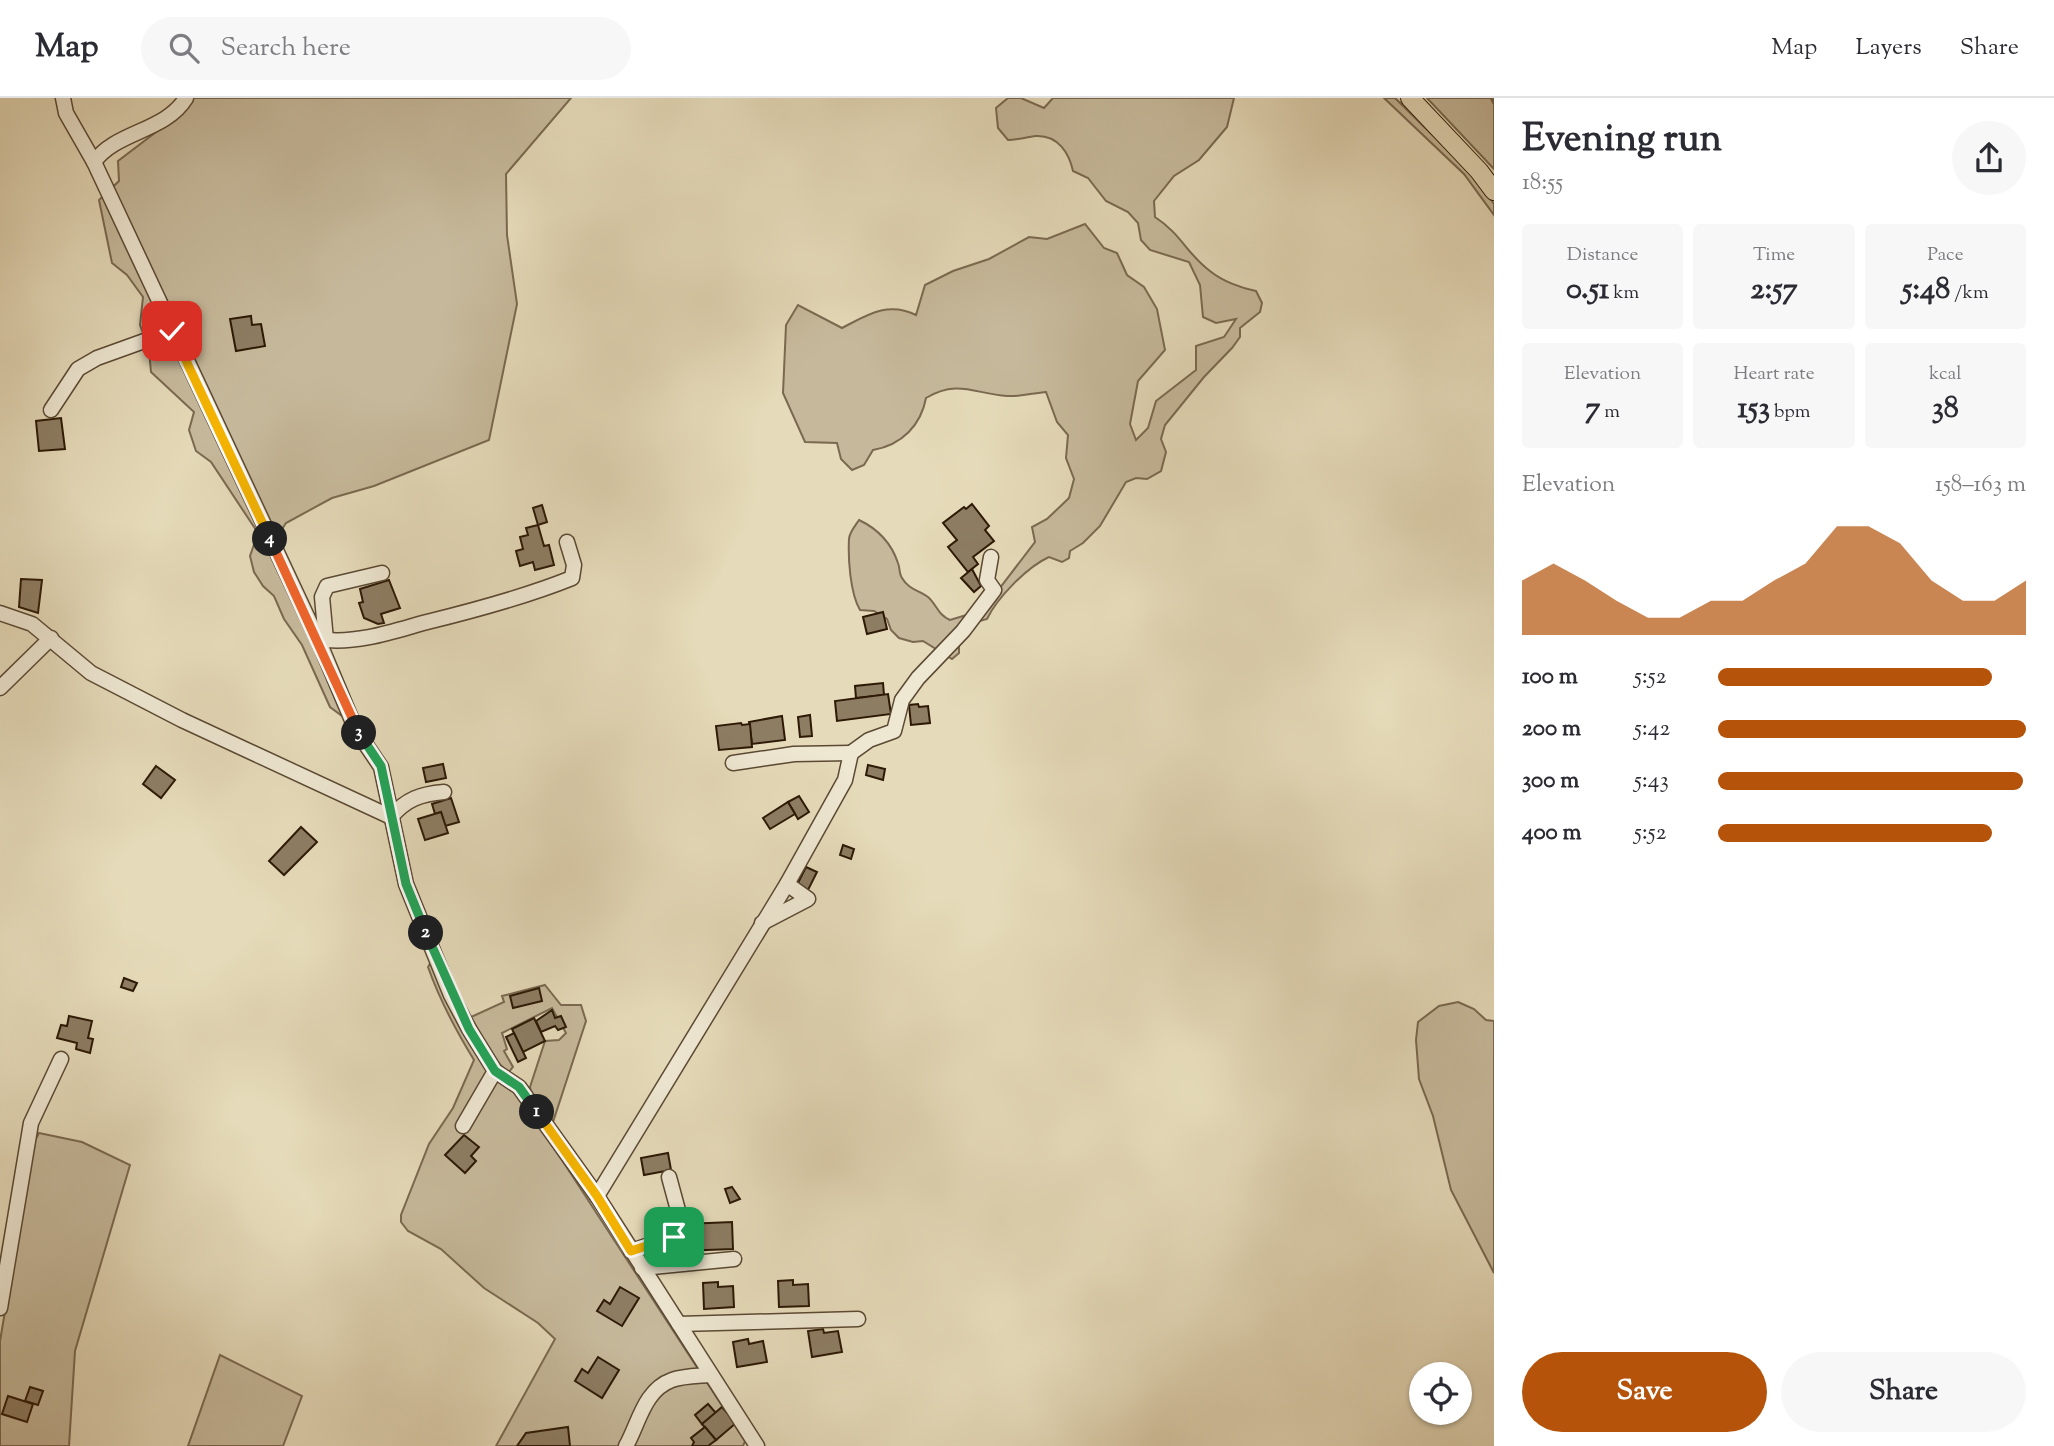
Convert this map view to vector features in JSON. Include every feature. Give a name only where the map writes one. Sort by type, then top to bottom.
[{"type":"main road","points":[[1410,98],[1487,176],[1494,191]]},
{"type":"street","points":[[63,98],[66,113],[94,162],[172,331],[323,642],[356,730],[381,766],[406,884],[463,1018],[495,1071],[519,1087],[597,1196],[757,1446]]},
{"type":"street","points":[[94,162],[102,152],[158,124],[180,109],[186,98]]},
{"type":"street","points":[[51,410],[78,369],[97,358],[172,331]]},
{"type":"street","points":[[323,642],[372,636],[488,606],[572,578],[574,565],[567,542]]},
{"type":"street","points":[[733,763],[794,754],[851,753],[869,740],[894,732],[902,700],[918,678],[963,631],[994,590],[987,580],[991,557]]},
{"type":"street","points":[[323,642],[322,597],[327,586],[382,573]]},
{"type":"street","points":[[0,613],[32,624],[90,673],[183,720],[391,817]]},
{"type":"street","points":[[0,688],[51,638]]},
{"type":"street","points":[[597,1196],[787,884],[845,780],[851,753]]},
{"type":"street","points":[[391,817],[402,803],[425,794],[444,792]]},
{"type":"street","points":[[761,923],[808,899],[787,884]]},
{"type":"street","points":[[0,1308],[31,1123],[61,1059]]},
{"type":"street","points":[[463,1125],[495,1071]]},
{"type":"street","points":[[631,1251],[674,1237],[679,1214],[669,1177]]},
{"type":"street","points":[[642,1268],[734,1259]]},
{"type":"street","points":[[679,1324],[858,1319]]},
{"type":"street","points":[[626,1446],[647,1401],[657,1389],[672,1380],[710,1375]]},
{"type":"shaded area","points":[[191,98],[571,98],[506,174],[507,235],[517,304],[489,440],[374,486],[332,498],[286,523],[270,548],[346,719],[330,707],[302,645],[284,619],[274,596],[254,572],[250,556],[258,533],[211,462],[196,451],[189,430],[194,412],[151,372],[149,350],[140,325],[143,297],[127,275],[112,263],[99,200],[119,181],[118,161],[164,126]]},
{"type":"shaded area","points":[[1008,98],[1021,98],[1044,108],[1053,98],[1234,98],[1227,127],[1199,160],[1174,176],[1154,201],[1155,217],[1210,271],[1232,284],[1256,291],[1262,303],[1260,312],[1240,328],[1240,337],[1232,348],[1165,425],[1161,439],[1166,452],[1161,471],[1147,479],[1136,478],[1126,482],[1100,526],[1083,543],[1070,551],[1069,558],[1062,562],[1049,557],[1022,575],[987,619],[976,622],[959,645],[959,653],[952,659],[923,641],[913,642],[899,638],[891,630],[887,619],[874,611],[860,610],[850,575],[851,532],[859,520],[878,532],[892,549],[905,582],[928,597],[946,618],[950,620],[973,613],[996,593],[1035,542],[1032,527],[1047,519],[1069,498],[1074,479],[1066,458],[1068,435],[1057,422],[1046,392],[1012,396],[948,389],[926,398],[920,417],[908,432],[893,444],[873,450],[864,465],[852,470],[841,459],[837,443],[805,442],[783,393],[786,325],[798,305],[842,328],[878,311],[896,309],[916,315],[925,285],[953,271],[989,259],[1029,237],[1047,239],[1085,224],[1104,248],[1117,253],[1127,275],[1144,287],[1157,309],[1165,350],[1138,381],[1130,424],[1136,440],[1148,428],[1156,401],[1196,370],[1196,346],[1224,337],[1236,319],[1216,323],[1203,317],[1200,285],[1189,262],[1150,250],[1141,240],[1138,223],[1128,212],[1106,201],[1088,178],[1073,171],[1069,158],[1056,142],[1044,136],[1008,140],[998,128],[996,108]]},
{"type":"shaded area","points":[[1384,98],[1395,98],[1474,176],[1494,204],[1494,215],[1464,174]]},
{"type":"shaded area","points":[[1427,98],[1494,98],[1494,169]]},
{"type":"shaded area","points":[[431,962],[447,998],[517,1091],[745,1441],[743,1446],[496,1446],[555,1339],[538,1323],[484,1288],[441,1249],[408,1231],[401,1222],[401,1215],[429,1144],[453,1108],[474,1060],[438,992],[428,967]]},
{"type":"shaded area","points":[[545,985],[561,1005],[581,1005],[586,1021],[553,1122],[531,1093],[530,1087],[545,1041],[559,1040],[566,1033],[552,1008],[502,1033],[507,1049],[504,1051],[513,1067],[508,1073],[493,1057],[471,1017],[504,1002],[502,996]]},
{"type":"shaded area","points":[[1458,1002],[1474,1009],[1486,1020],[1494,1021],[1494,1273],[1451,1190],[1433,1116],[1419,1079],[1416,1040],[1418,1022],[1439,1006]]},
{"type":"shaded area","points":[[39,1133],[82,1142],[130,1165],[75,1351],[69,1446],[0,1446],[0,1341],[33,1144]]},
{"type":"shaded area","points":[[220,1355],[302,1396],[283,1446],[188,1446]]},
{"type":"building","points":[[251,316],[252,325],[261,324],[265,346],[236,351],[230,319]]},
{"type":"building","points":[[61,418],[65,449],[39,451],[36,421]]},
{"type":"building","points":[[972,504],[989,526],[985,530],[994,541],[973,557],[978,564],[968,572],[948,547],[957,540],[943,523]]},
{"type":"building","points":[[542,505],[547,522],[538,525],[533,508]]},
{"type":"building","points":[[538,525],[544,546],[549,545],[554,565],[535,570],[533,562],[520,566],[516,551],[523,549],[520,537],[528,535],[526,528]]},
{"type":"building","points":[[972,569],[981,586],[974,592],[961,578]]},
{"type":"building","points":[[21,579],[42,580],[38,613],[19,607]]},
{"type":"building","points":[[389,580],[400,608],[381,614],[384,623],[378,624],[364,618],[359,603],[363,602],[360,589]]},
{"type":"building","points":[[883,612],[887,629],[867,634],[863,617]]},
{"type":"building","points":[[883,683],[884,695],[856,698],[855,686]]},
{"type":"building","points":[[888,694],[891,714],[837,721],[835,701]]},
{"type":"building","points":[[918,704],[919,707],[928,706],[930,723],[911,725],[909,705]]},
{"type":"building","points":[[810,715],[812,736],[800,737],[798,717]]},
{"type":"building","points":[[782,716],[785,740],[752,744],[749,722]]},
{"type":"building","points":[[750,724],[752,747],[719,750],[716,726]]},
{"type":"building","points":[[443,764],[446,778],[426,782],[423,768]]},
{"type":"building","points":[[868,765],[885,769],[883,780],[866,775]]},
{"type":"building","points":[[156,766],[175,780],[161,798],[143,784]]},
{"type":"building","points":[[799,796],[809,812],[798,819],[788,802]]},
{"type":"building","points":[[451,798],[459,822],[445,826],[441,812],[435,814],[432,804]]},
{"type":"building","points":[[788,802],[795,814],[770,829],[763,818]]},
{"type":"building","points":[[441,812],[448,833],[425,840],[418,819]]},
{"type":"building","points":[[301,827],[317,842],[284,875],[269,861]]},
{"type":"building","points":[[843,845],[854,849],[851,859],[840,855]]},
{"type":"building","points":[[806,867],[817,872],[808,890],[797,885]]},
{"type":"building","points":[[124,978],[137,983],[133,991],[121,987]]},
{"type":"building","points":[[539,988],[542,1001],[513,1008],[510,996]]},
{"type":"building","points":[[552,1010],[555,1018],[561,1016],[566,1027],[558,1030],[555,1026],[541,1032],[536,1021]]},
{"type":"building","points":[[69,1016],[92,1021],[88,1038],[93,1039],[90,1053],[76,1049],[77,1043],[57,1038],[61,1025],[67,1026]]},
{"type":"building","points":[[534,1018],[545,1041],[523,1052],[512,1029]]},
{"type":"building","points":[[514,1033],[526,1058],[518,1062],[506,1037]]},
{"type":"building","points":[[464,1135],[479,1147],[471,1156],[476,1161],[465,1173],[445,1155]]},
{"type":"building","points":[[668,1153],[671,1170],[644,1175],[641,1158]]},
{"type":"building","points":[[732,1187],[740,1199],[730,1203],[725,1189]]},
{"type":"building","points":[[732,1222],[733,1249],[680,1251],[679,1238],[686,1237],[685,1224]]},
{"type":"building","points":[[793,1280],[793,1285],[808,1284],[809,1306],[779,1307],[778,1281]]},
{"type":"building","points":[[718,1282],[718,1287],[733,1286],[734,1307],[704,1309],[703,1283]]},
{"type":"building","points":[[620,1287],[639,1298],[622,1326],[597,1311],[604,1300],[610,1304]]},
{"type":"building","points":[[823,1329],[824,1333],[838,1331],[842,1352],[812,1357],[808,1331]]},
{"type":"building","points":[[748,1339],[749,1344],[763,1341],[767,1362],[737,1367],[733,1342]]},
{"type":"building","points":[[598,1357],[619,1370],[602,1398],[575,1381],[582,1369],[588,1373]]},
{"type":"building","points":[[30,1387],[43,1391],[38,1405],[25,1401]]},
{"type":"building","points":[[8,1396],[33,1404],[27,1422],[2,1414]]},
{"type":"building","points":[[708,1404],[716,1413],[702,1424],[695,1415]]},
{"type":"building","points":[[722,1407],[736,1423],[716,1440],[702,1424]]},
{"type":"building","points":[[568,1427],[570,1446],[517,1446],[526,1433]]},
{"type":"building","points":[[705,1427],[716,1440],[708,1446],[692,1446],[694,1442],[691,1438]]},
{"type":"waterway","points":[[1492,98],[1494,102]]},
{"type":"route","points":[[172,331],[320,644],[356,730],[381,766],[406,884],[469,1029],[495,1071],[519,1087],[597,1196],[631,1251],[674,1237]]}]
